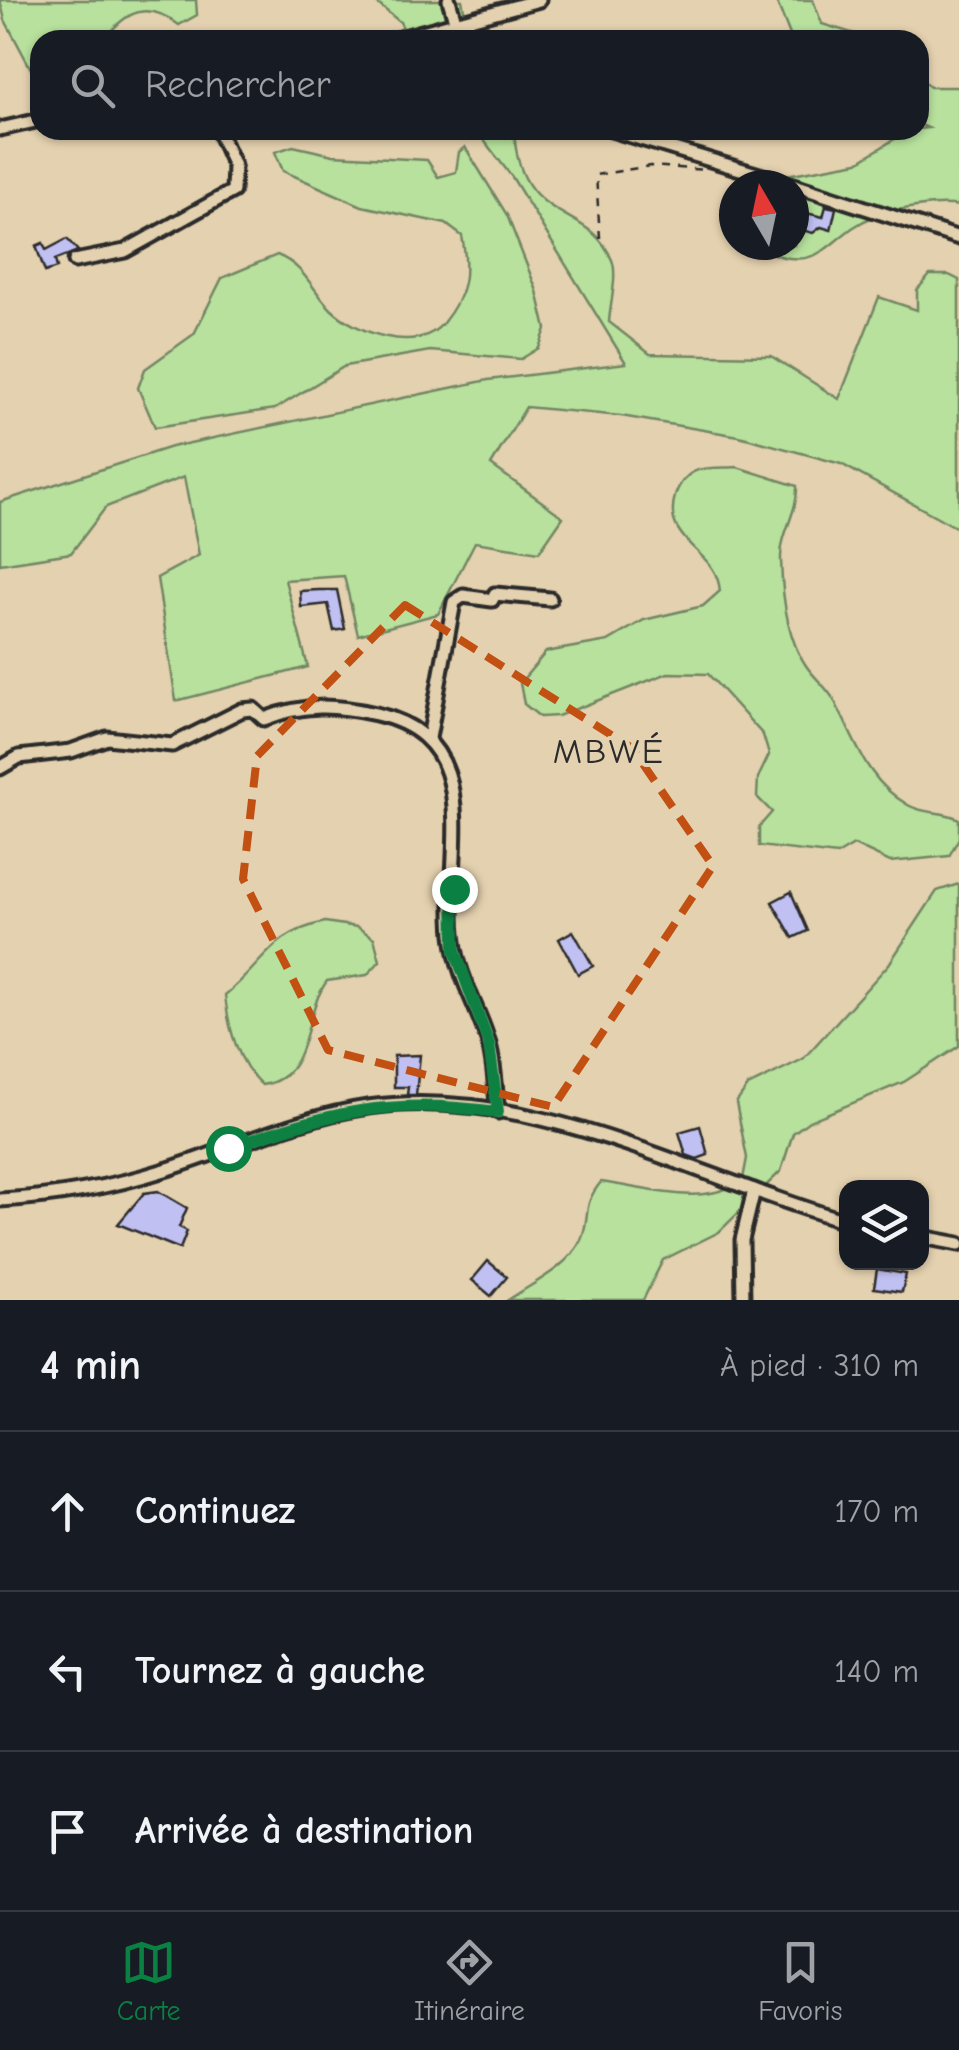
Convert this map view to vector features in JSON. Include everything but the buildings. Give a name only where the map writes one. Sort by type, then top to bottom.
[{"type":"street","points":[[449,0],[456,24]]},
{"type":"street","points":[[432,30],[538,0]]},
{"type":"street","points":[[0,129],[30,122]]},
{"type":"street","points":[[75,261],[125,252],[234,191],[234,166],[222,140]]},
{"type":"street","points":[[645,140],[746,170]]},
{"type":"street","points":[[809,190],[959,238]]},
{"type":"street","points":[[429,738],[454,602],[463,596],[492,600],[495,594],[506,593],[550,599]]},
{"type":"street","points":[[0,768],[19,756],[71,751],[108,738],[172,745],[242,710],[253,709],[264,719],[291,708],[331,704],[387,716],[429,738],[446,763],[450,782],[455,951],[489,1044],[498,1112]]},
{"type":"street","points":[[0,1200],[119,1183],[342,1111],[424,1104],[498,1112],[619,1143],[839,1219]]},
{"type":"street","points":[[742,1300],[742,1240],[754,1190]]},
{"type":"street","points":[[929,1238],[959,1244]]},
{"type":"path","points":[[600,238],[596,174],[650,166],[706,172],[711,159]]},
{"type":"highlighted area","points":[[405,605],[632,748],[713,866],[553,1107],[328,1050],[243,879],[257,756]]},
{"type":"green space","points":[[0,0],[196,0],[197,15],[179,25],[147,11],[129,16],[113,30],[30,30],[30,67],[5,20]]},
{"type":"green space","points":[[373,0],[462,0],[468,30],[404,30]]},
{"type":"green space","points":[[776,0],[813,0],[822,24],[842,30],[788,30]]},
{"type":"green space","points":[[929,86],[959,87],[959,206],[916,207],[873,217],[809,257],[809,171],[858,162],[893,140],[929,140]]},
{"type":"green space","points":[[484,140],[516,140],[528,183],[541,199],[601,241],[614,266],[609,322],[650,354],[771,356],[839,399],[879,297],[917,310],[917,290],[930,275],[949,275],[959,280],[959,529],[841,464],[739,436],[621,416],[526,407],[491,465],[563,517],[539,552],[475,542],[438,614],[358,635],[344,576],[285,580],[308,667],[176,701],[157,578],[199,555],[184,477],[106,507],[71,553],[0,564],[0,502],[171,447],[488,380],[626,363],[512,177]]},
{"type":"green space","points":[[293,146],[333,155],[427,160],[438,177],[456,172],[459,152],[465,147],[507,215],[537,291],[546,329],[539,348],[521,359],[430,351],[345,366],[275,409],[155,427],[138,388],[145,369],[194,334],[222,278],[277,255],[301,272],[342,318],[387,337],[418,338],[432,333],[457,302],[465,272],[462,236],[446,224],[362,206],[283,171],[275,152]]},
{"type":"green space","points":[[737,467],[797,486],[781,560],[793,641],[805,664],[834,700],[863,759],[882,784],[914,808],[959,819],[959,838],[949,856],[890,862],[854,845],[837,855],[759,846],[759,827],[772,812],[757,797],[758,778],[769,755],[763,735],[708,674],[668,673],[558,716],[540,717],[524,704],[520,683],[546,652],[608,641],[644,620],[703,606],[720,591],[709,564],[678,529],[673,504],[679,487],[690,474],[703,469]]},
{"type":"green space","points":[[959,884],[959,1046],[904,1082],[809,1121],[793,1133],[781,1171],[719,1232],[663,1260],[643,1300],[508,1300],[568,1259],[581,1240],[591,1198],[601,1182],[694,1195],[728,1188],[743,1179],[747,1158],[736,1103],[748,1086],[803,1059],[889,964],[937,891]]},
{"type":"green space","points":[[325,922],[357,927],[374,938],[380,961],[367,975],[327,981],[298,1058],[278,1080],[262,1085],[247,1067],[236,1044],[225,995],[280,942],[306,927]]},
{"type":"district","name":"MBWÉ","points":[[609,751]]},
{"type":"route","points":[[228,1148],[316,1118],[368,1107],[424,1104],[498,1112],[489,1044],[455,951],[454,889]]}]
